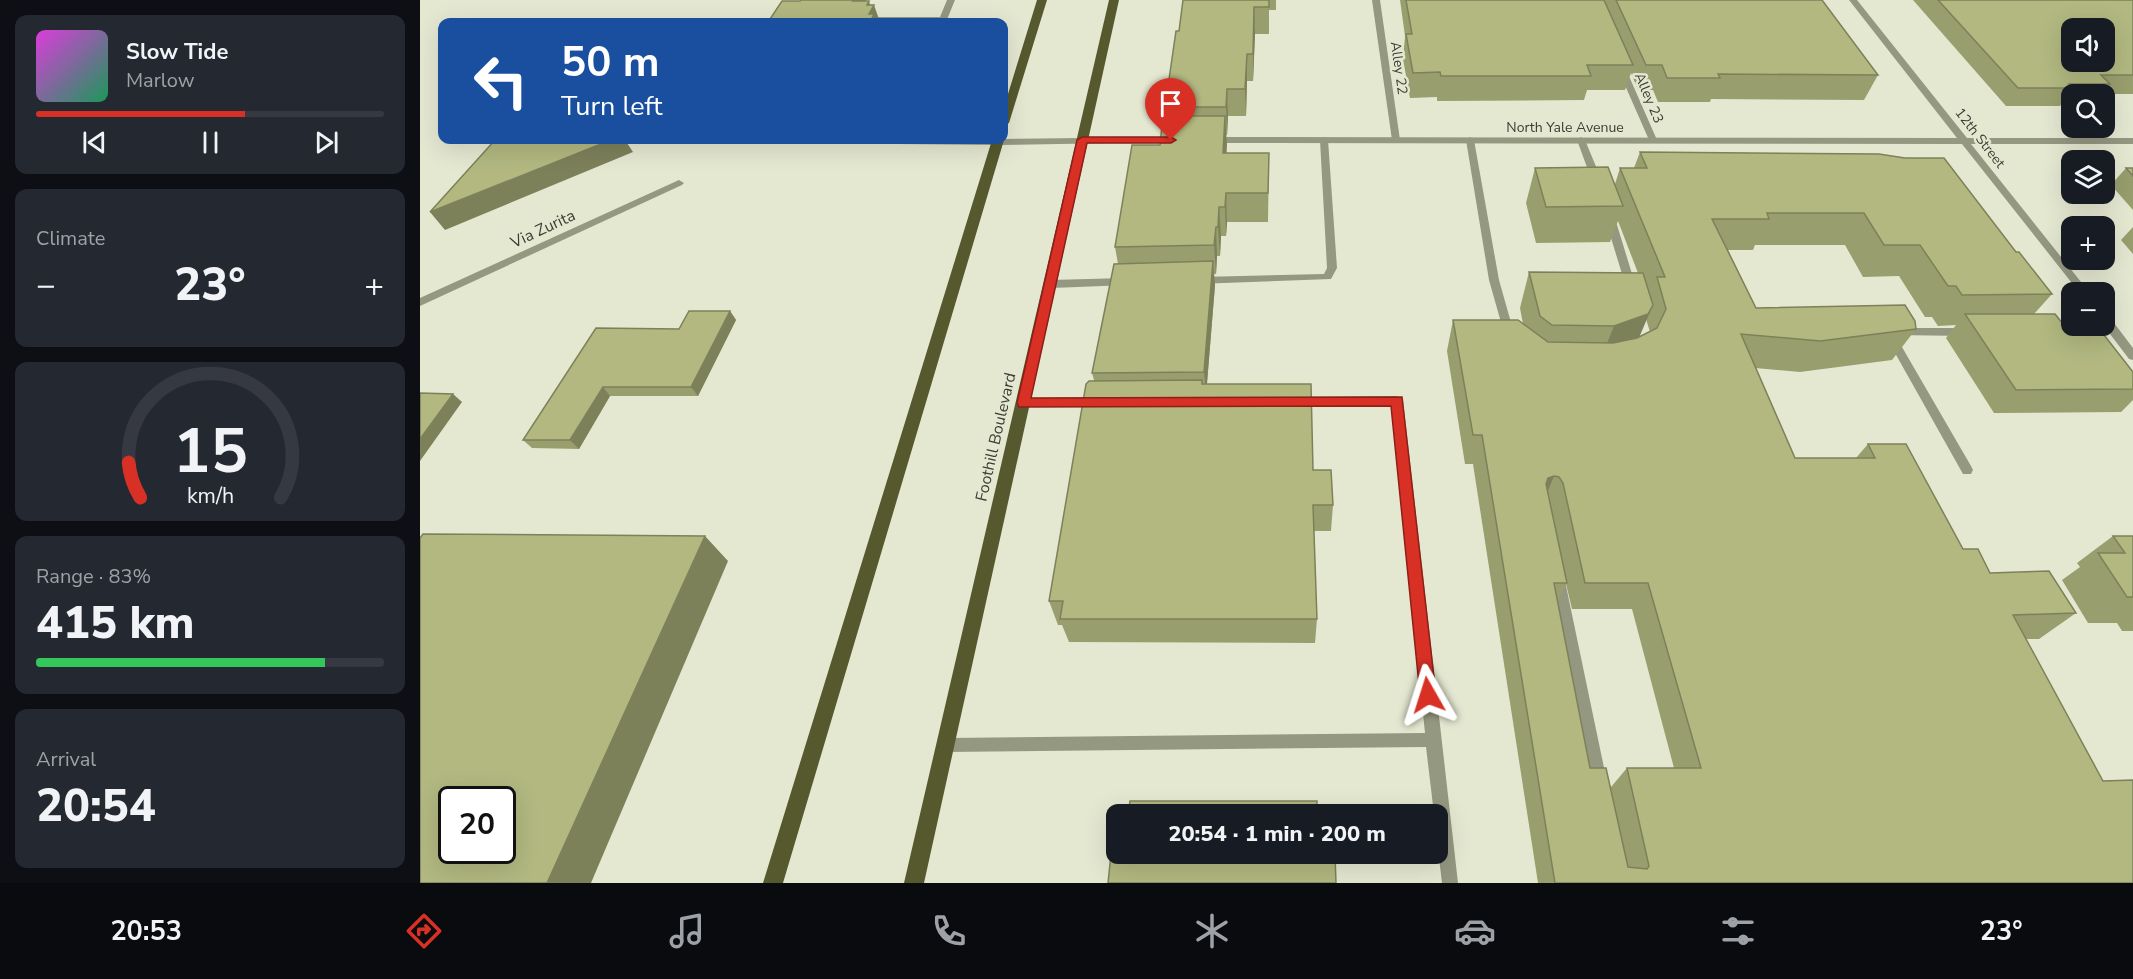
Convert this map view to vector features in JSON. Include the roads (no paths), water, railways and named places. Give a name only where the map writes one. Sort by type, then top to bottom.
[{"type":"main road","points":[[1008,110],[1042,0]]},
{"type":"main road","name":"Foothill Boulevard","points":[[914,883],[1052,284],[1114,0]]},
{"type":"main road","points":[[773,883],[857,614],[997,144]]},
{"type":"street","points":[[943,18],[951,0]]},
{"type":"street","name":"Alley 22","points":[[1376,0],[1396,140]]},
{"type":"street","name":"12th Street","points":[[1854,0],[2076,282]]},
{"type":"street","name":"Alley 23","points":[[1616,54],[1653,140]]},
{"type":"street","points":[[1008,141],[1186,140]]},
{"type":"street","name":"North Yale Avenue","points":[[1198,140],[2133,141]]},
{"type":"street","points":[[1185,281],[1327,277],[1332,268],[1324,140]]},
{"type":"street","points":[[1470,140],[1494,280],[1504,322],[1512,340]]},
{"type":"street","points":[[1581,140],[1600,190]]},
{"type":"street","name":"Via Zurita","points":[[420,302],[680,183]]},
{"type":"street","points":[[1607,209],[1635,299]]},
{"type":"street","points":[[1052,284],[1137,282]]},
{"type":"street","points":[[1966,470],[1888,332],[1982,332]]},
{"type":"street","points":[[2115,332],[2133,356]]},
{"type":"street","points":[[1280,401],[1397,400],[1450,883]]},
{"type":"street","points":[[1023,403],[1116,402]]},
{"type":"street","points":[[1555,570],[1603,802]]},
{"type":"street","points":[[945,745],[1433,740]]}]
